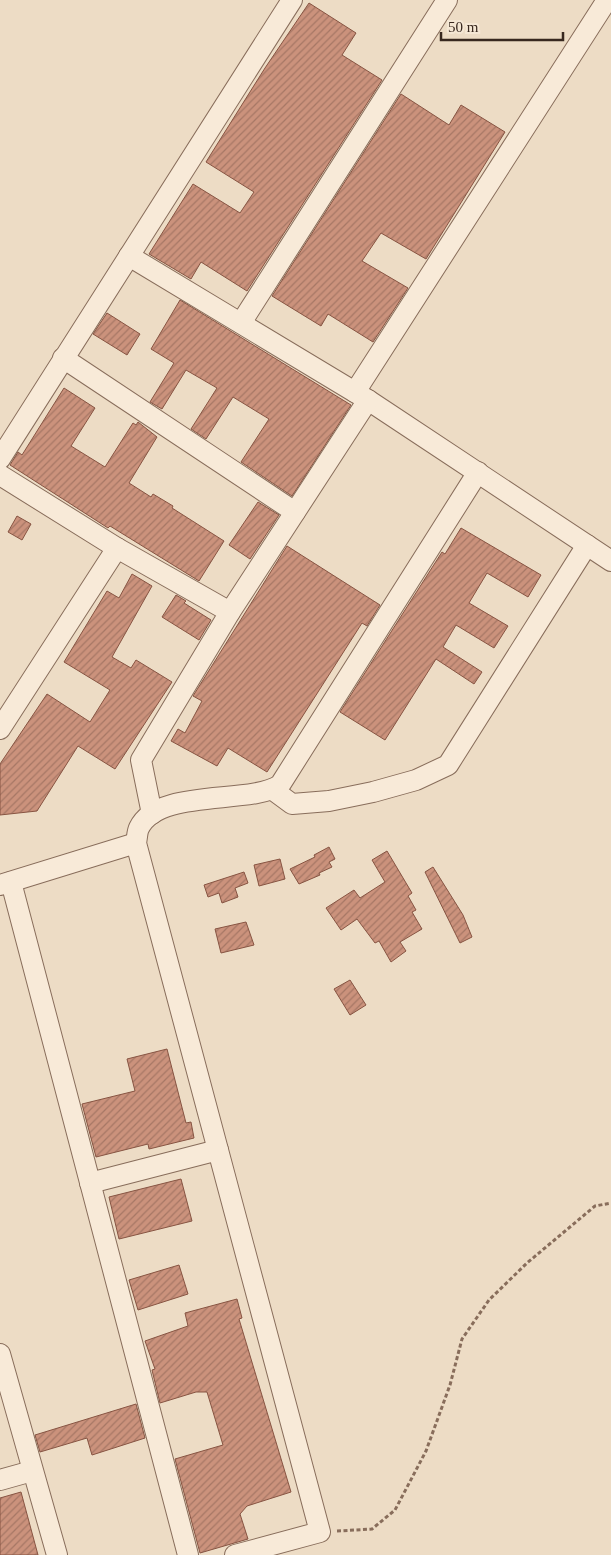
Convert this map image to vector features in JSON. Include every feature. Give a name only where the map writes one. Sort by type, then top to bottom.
[{"type":"street","points":[[0,459],[292,0]]},
{"type":"street","points":[[241,322],[447,0]]},
{"type":"street","points":[[152,814],[141,760],[230,612],[295,512],[362,396],[607,0]]},
{"type":"street","points":[[129,256],[362,396],[611,560]]},
{"type":"street","points":[[63,358],[295,512]]},
{"type":"street","points":[[235,1555],[320,1532],[136,843],[139,828],[152,814],[193,800],[273,790],[286,779],[478,472]]},
{"type":"street","points":[[0,474],[117,548],[230,612]]},
{"type":"street","points":[[273,790],[292,804],[329,800],[373,792],[416,780],[448,765],[587,545]]},
{"type":"street","points":[[0,729],[117,548]]},
{"type":"street","points":[[136,843],[6,884],[90,1183],[188,1555]]},
{"type":"street","points":[[90,1183],[218,1150]]},
{"type":"street","points":[[0,1354],[56,1555]]},
{"type":"street","points":[[0,1480],[32,1471]]},
{"type":"path","points":[[320,1532],[372,1529],[395,1510],[426,1451],[450,1386],[462,1339],[489,1300],[527,1263],[595,1206],[611,1203]]},
{"type":"building","points":[[309,3],[356,33],[342,55],[382,80],[247,291],[201,262],[191,279],[149,254],[193,184],[240,213],[254,192],[206,162],[265,68]]},
{"type":"building","points":[[401,94],[449,125],[461,105],[505,132],[426,259],[381,233],[362,261],[408,288],[373,342],[328,314],[321,326],[272,296]]},
{"type":"building","points":[[180,300],[351,405],[292,496],[241,462],[269,419],[233,397],[206,439],[191,429],[217,388],[186,370],[162,409],[150,402],[174,363],[151,349]]},
{"type":"building","points":[[107,313],[140,334],[127,355],[93,334]]},
{"type":"building","points":[[64,388],[95,408],[71,446],[105,467],[133,423],[136,425],[138,422],[157,437],[129,483],[151,497],[153,494],[173,506],[172,508],[224,541],[199,581],[110,526],[108,528],[10,465],[18,452],[22,455]]},
{"type":"building","points":[[258,502],[279,515],[250,559],[229,545]]},
{"type":"building","points":[[17,516],[31,524],[22,540],[8,532]]},
{"type":"building","points":[[461,528],[541,575],[528,597],[487,573],[469,603],[508,626],[494,648],[456,625],[443,647],[482,672],[474,684],[436,659],[385,740],[340,712],[442,552],[445,554]]},
{"type":"building","points":[[287,546],[380,605],[367,626],[362,623],[267,772],[228,748],[217,766],[171,741],[178,729],[185,733],[202,701],[193,696]]},
{"type":"building","points":[[132,574],[152,586],[112,657],[131,668],[136,660],[172,682],[115,769],[78,746],[37,811],[0,815],[0,764],[47,694],[90,722],[110,690],[64,662],[107,591],[119,598]]},
{"type":"building","points":[[176,595],[186,601],[184,603],[211,620],[199,640],[162,617]]},
{"type":"building","points":[[329,847],[335,859],[329,862],[332,867],[319,873],[320,875],[299,884],[290,869],[315,857],[314,855]]},
{"type":"building","points":[[387,851],[412,893],[408,896],[416,910],[412,912],[422,929],[400,942],[406,951],[391,962],[379,941],[375,943],[357,919],[341,930],[326,908],[354,890],[360,898],[385,882],[372,860]]},
{"type":"building","points":[[280,859],[285,879],[259,886],[254,865]]},
{"type":"building","points":[[433,867],[463,915],[472,937],[460,943],[425,872]]},
{"type":"building","points":[[244,872],[248,883],[235,888],[238,897],[222,903],[219,893],[208,897],[204,885]]},
{"type":"building","points":[[246,922],[254,945],[221,953],[215,929]]},
{"type":"building","points":[[350,980],[366,1005],[350,1015],[334,989]]},
{"type":"building","points":[[167,1049],[186,1123],[191,1122],[194,1138],[149,1149],[148,1144],[96,1157],[82,1104],[135,1091],[127,1059]]},
{"type":"building","points":[[181,1179],[192,1221],[119,1239],[109,1197]]},
{"type":"building","points":[[179,1265],[188,1294],[138,1310],[129,1280]]},
{"type":"building","points":[[237,1299],[242,1318],[239,1319],[291,1492],[247,1506],[240,1514],[248,1539],[200,1553],[175,1459],[223,1445],[207,1392],[196,1392],[160,1403],[152,1370],[155,1369],[145,1341],[188,1326],[185,1313]]},
{"type":"building","points":[[136,1404],[145,1438],[92,1455],[87,1438],[40,1452],[35,1435]]},
{"type":"building","points":[[21,1492],[38,1555],[0,1555],[0,1498]]}]
